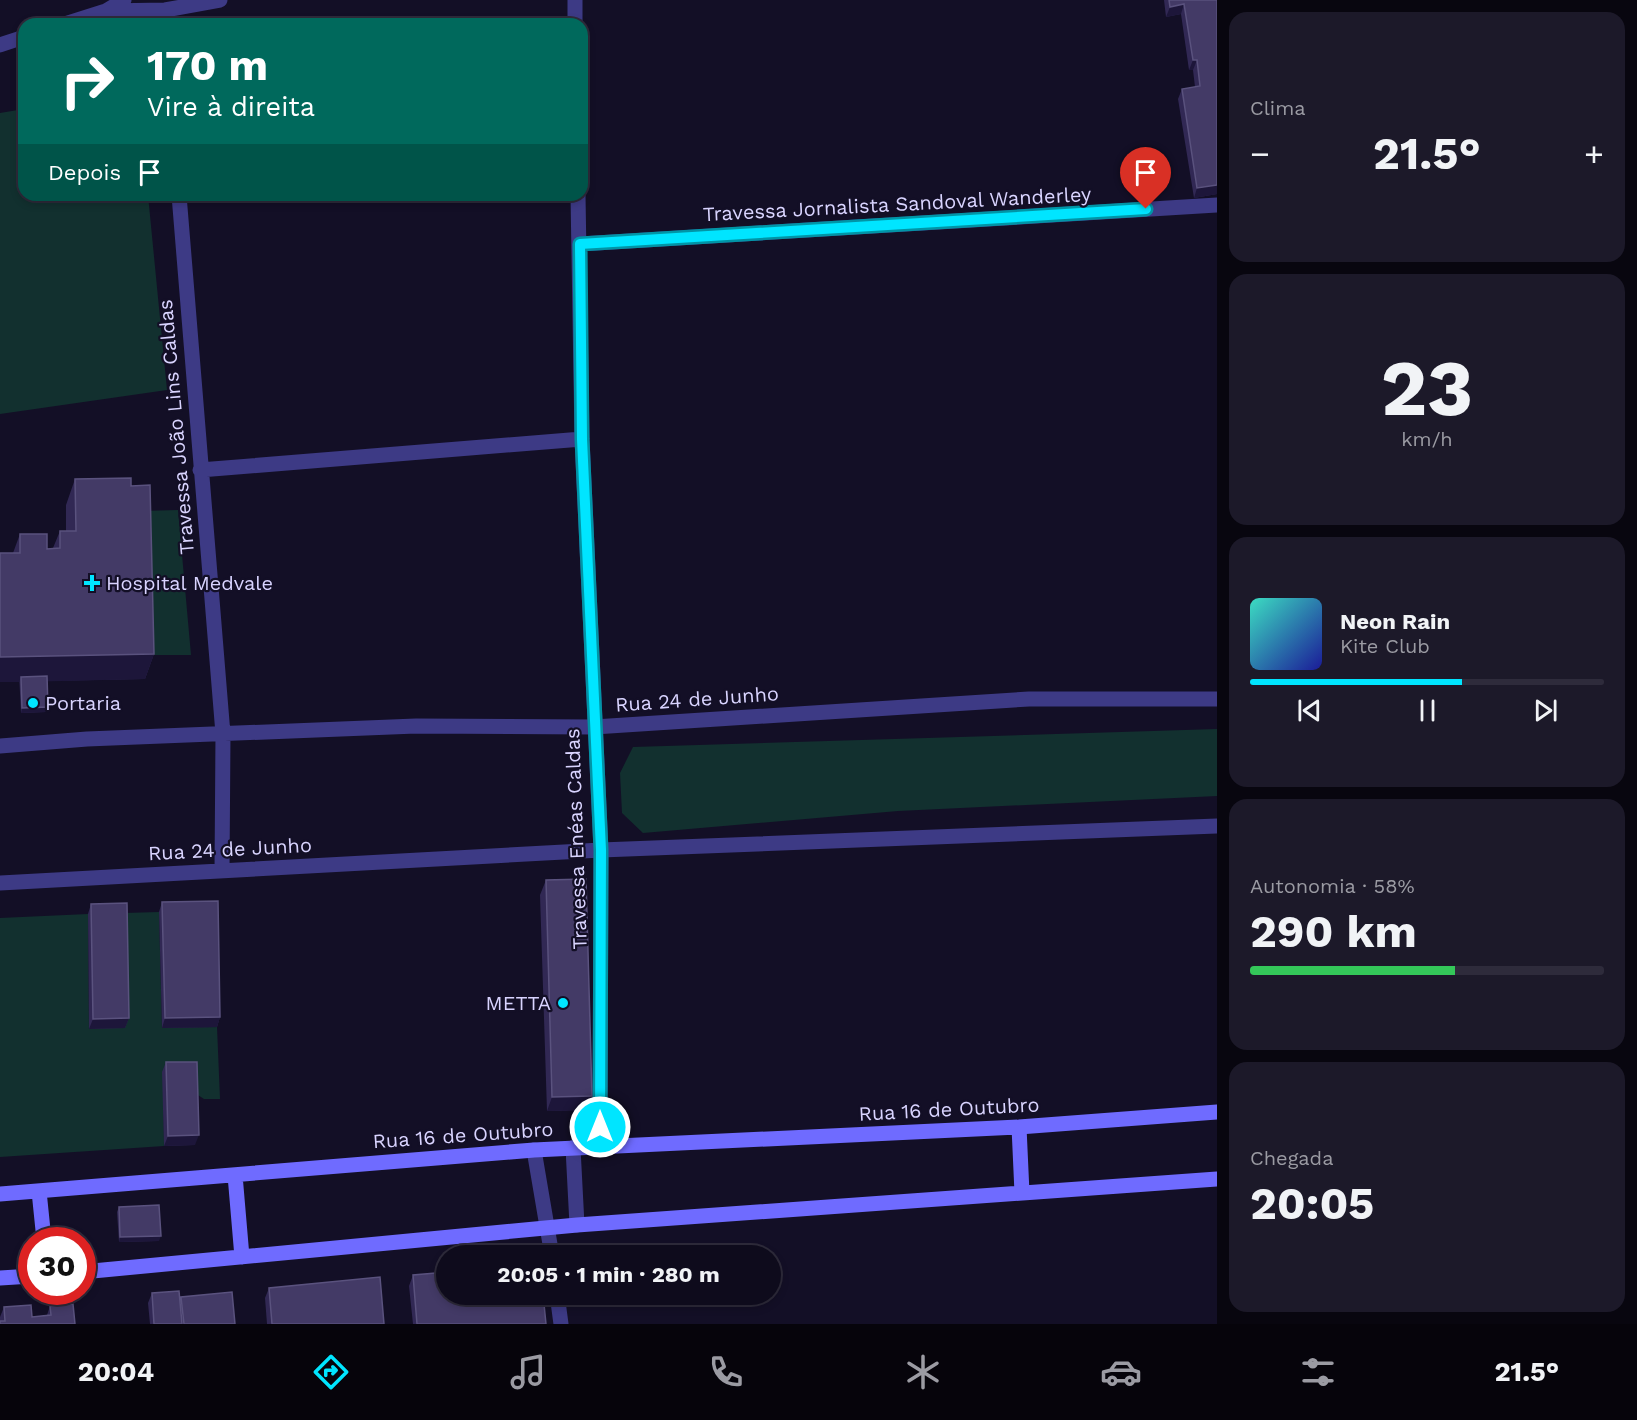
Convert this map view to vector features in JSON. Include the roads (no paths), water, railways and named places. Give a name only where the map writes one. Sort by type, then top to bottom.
[{"type":"street","points":[[84,18],[106,11],[124,0]]},
{"type":"street","points":[[106,11],[166,17],[220,0]]},
{"type":"street","points":[[575,0],[575,18]]},
{"type":"street","points":[[0,45],[18,39]]},
{"type":"street","name":"Travessa João Lins Caldas","points":[[179,201],[223,734],[222,871]]},
{"type":"street","name":"Travessa Enéas Caldas","points":[[573,1148],[600,1127],[601,850],[582,439],[578,201]]},
{"type":"street","name":"Travessa Jornalista Sandoval Wanderley","points":[[580,244],[1217,205]]},
{"type":"street","points":[[200,470],[582,439]]},
{"type":"street","name":"Rua 24 de Junho","points":[[0,746],[87,739],[416,726],[594,727],[1029,699],[1217,699]]},
{"type":"street","name":"Rua 24 de Junho","points":[[0,883],[601,850],[1217,826]]},
{"type":"street","name":"Rua 16 de Outubro","points":[[0,1194],[534,1150],[1019,1127],[1217,1112]]},
{"type":"street","points":[[1019,1127],[1022,1193]]},
{"type":"street","points":[[573,1148],[577,1225]]},
{"type":"street","points":[[534,1150],[550,1245]]},
{"type":"street","points":[[235,1174],[242,1257]]},
{"type":"street","points":[[96,1271],[577,1225],[1217,1179]]},
{"type":"street","points":[[39,1191],[43,1227]]},
{"type":"street","points":[[0,1278],[18,1277]]},
{"type":"street","points":[[558,1305],[561,1324]]},
{"type":"place","name":"Hospital Medvale","points":[[92,583]]},
{"type":"place","name":"Portaria","points":[[33,703]]},
{"type":"place","name":"METTA","points":[[563,1003]]}]
